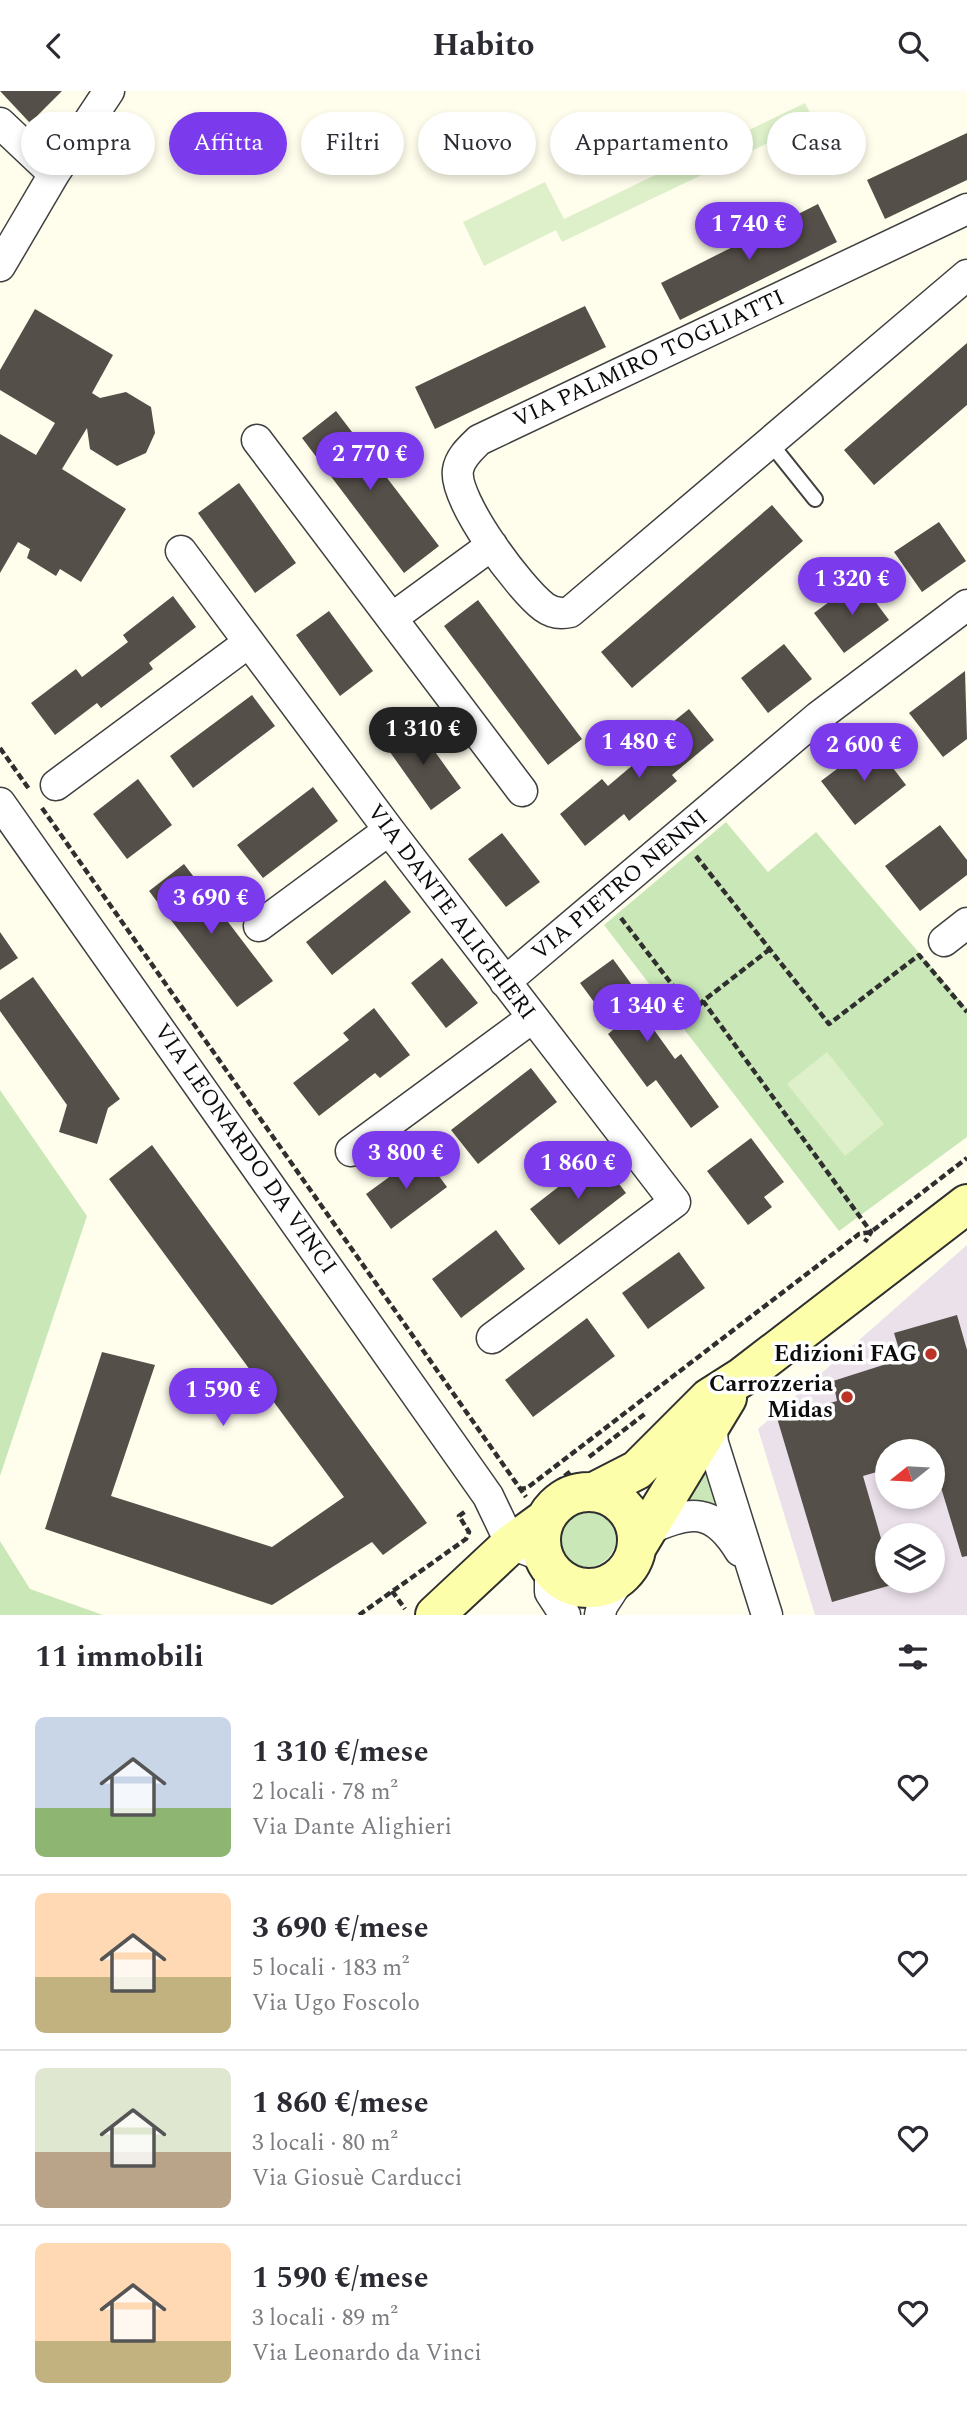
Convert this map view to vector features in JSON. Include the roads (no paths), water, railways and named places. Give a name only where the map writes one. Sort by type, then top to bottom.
[{"type":"main road","points":[[596,1491],[637,1470],[709,1398],[742,1377],[967,1204]]},
{"type":"main road","points":[[541,1545],[562,1581],[578,1587],[608,1585],[635,1550],[711,1423],[742,1377]]},
{"type":"main road","points":[[442,1609],[541,1545],[557,1503],[575,1492],[596,1491],[610,1495],[628,1510],[637,1530],[635,1550]]},
{"type":"street","points":[[95,112],[109,91]]},
{"type":"street","points":[[0,123],[21,143]]},
{"type":"street","points":[[0,265],[53,175]]},
{"type":"street","name":"VIA PALMIRO TOGLIATTI","points":[[967,209],[479,440],[464,455],[458,471],[460,491],[492,545],[545,608],[560,614],[570,612],[967,275]]},
{"type":"street","points":[[257,440],[522,791]]},
{"type":"street","points":[[392,618],[492,545]]},
{"type":"street","name":"VIA DANTE ALIGHIERI","points":[[181,551],[389,830],[674,1202],[492,1338]]},
{"type":"street","name":"VIA PIETRO NENNI","points":[[505,982],[818,717],[967,605]]},
{"type":"street","points":[[43,795],[248,643]]},
{"type":"street","name":"VIA LEONARDO DA VINCI","points":[[0,803],[488,1496]]},
{"type":"street","points":[[259,926],[389,830]]},
{"type":"street","points":[[944,941],[967,923]]},
{"type":"street","points":[[351,1151],[532,1018]]},
{"type":"street","points":[[711,1423],[713,1443],[767,1615]]},
{"type":"street","points":[[488,1496],[541,1545]]},
{"type":"street","points":[[488,1496],[519,1515],[541,1545],[550,1592],[565,1615]]},
{"type":"street","points":[[600,1615],[602,1606],[635,1550],[673,1518],[692,1515],[708,1517],[726,1529],[752,1570]]},
{"type":"lane","points":[[771,444],[816,499]]},
{"type":"place","name":"Edizioni FAG","points":[[931,1354]]},
{"type":"place","name":"Carrozzeria Midas","points":[[847,1397]]}]
